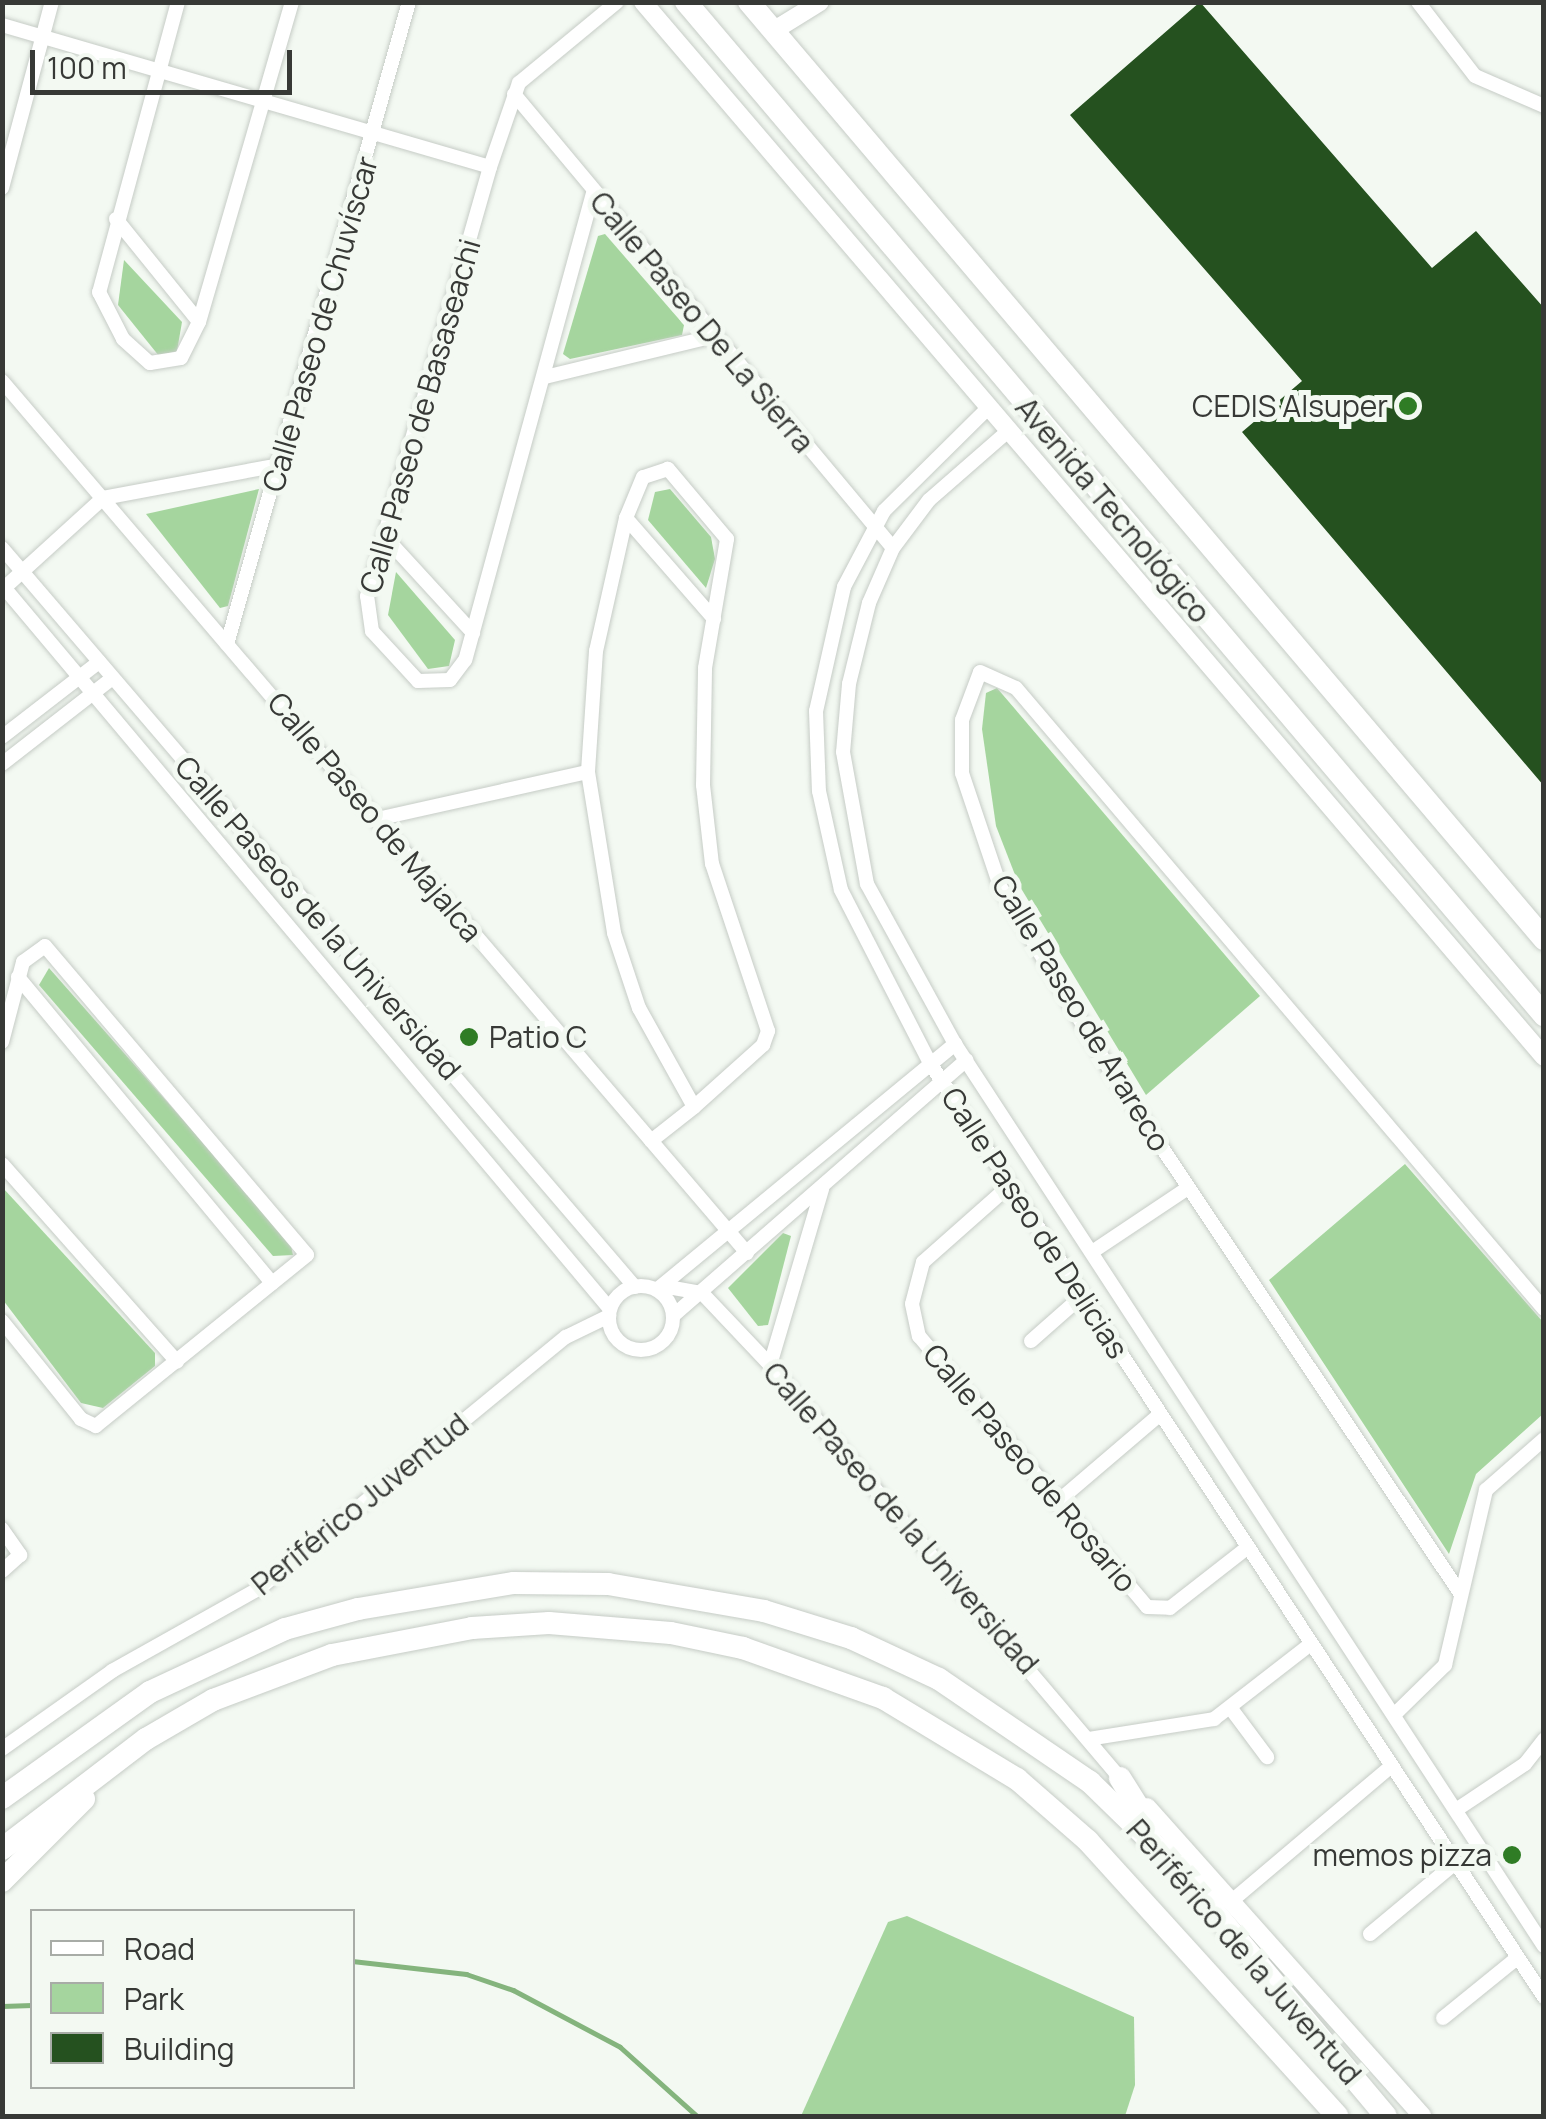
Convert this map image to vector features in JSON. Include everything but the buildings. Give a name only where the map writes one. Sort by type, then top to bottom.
[{"type":"main road","name":"Avenida Tecnológico","points":[[686,2],[1543,1013]]},
{"type":"main road","name":"Avenida Tecnológico","points":[[757,5],[773,31],[1544,939]]},
{"type":"main road","name":"Periférico de la Juventud","points":[[2,1798],[150,1692],[285,1629],[433,1594],[608,1584],[764,1611],[852,1638],[939,1680],[1090,1782],[1176,1866],[1386,2116]]},
{"type":"main road","name":"Periférico de la Juventud","points":[[2,1849],[100,1776],[213,1700],[388,1642],[549,1623],[743,1648],[883,1698],[1030,1790],[1088,1841],[1337,2116]]},
{"type":"main road","points":[[2,1880],[63,1824],[100,1776]]},
{"type":"main road","points":[[1120,1778],[1176,1866]]},
{"type":"street","points":[[2,188],[7,154],[52,2]]},
{"type":"street","points":[[178,2],[98,292],[122,339],[150,363],[174,362],[199,322],[292,2]]},
{"type":"street","name":"Calle Paseo de Chuvíscar","points":[[227,644],[376,131],[409,2]]},
{"type":"street","name":"Calle Paseo de Basaseachi","points":[[593,193],[473,633],[458,674],[440,683],[418,681],[383,647],[366,612],[490,167],[514,94],[527,74],[616,2]]},
{"type":"street","points":[[643,2],[1006,432],[1544,1057]]},
{"type":"street","points":[[773,31],[820,2]]},
{"type":"street","points":[[1418,2],[1476,76],[1544,106]]},
{"type":"street","points":[[2,26],[490,167]]},
{"type":"street","name":"Calle Paseo De La Sierra","points":[[514,94],[893,548]]},
{"type":"street","points":[[116,219],[199,322]]},
{"type":"street","points":[[545,377],[714,336]]},
{"type":"street","name":"Calle Paseo de Majalca","points":[[2,381],[747,1253]]},
{"type":"street","name":"Calle Paseo de Delicias","points":[[987,409],[917,470],[873,526],[844,587],[821,672],[819,791],[857,932],[930,1063],[1248,1547],[1308,1646],[1544,1997]]},
{"type":"street","name":"Calle Paseo de Delicias","points":[[1006,432],[930,500],[893,548],[849,684],[846,795],[867,884],[955,1044],[1396,1712],[1544,1946]]},
{"type":"street","points":[[4,588],[102,498],[279,465]]},
{"type":"street","points":[[652,1141],[694,1107],[768,1032],[712,864],[701,720],[728,539],[680,475],[668,469],[643,476],[626,518],[596,652],[588,772],[614,933],[639,1008],[694,1107]]},
{"type":"street","points":[[626,518],[714,618]]},
{"type":"street","points":[[386,538],[473,633]]},
{"type":"street","name":"Calle Paseos de la Universidad","points":[[2,548],[635,1287]]},
{"type":"street","name":"Calle Paseos de la Universidad","points":[[4,588],[526,1204],[610,1312]]},
{"type":"street","points":[[2,737],[99,662]]},
{"type":"street","name":"Calle Paseo de Arareco","points":[[1460,1593],[1188,1188],[1000,886],[976,827],[962,773],[962,720],[973,680],[985,670],[1016,688],[1544,1308]]},
{"type":"street","points":[[2,764],[111,679]]},
{"type":"street","points":[[377,819],[588,772]]},
{"type":"street","points":[[309,946],[328,928]]},
{"type":"street","points":[[2,1042],[26,954],[40,946],[307,1255],[96,1426],[81,1420],[2,1320]]},
{"type":"street","points":[[18,978],[272,1283]]},
{"type":"street","points":[[659,1288],[955,1044]]},
{"type":"street","points":[[702,1293],[635,1287],[610,1312],[614,1336],[642,1350],[669,1336],[674,1315],[702,1293],[822,1189],[966,1060]]},
{"type":"street","points":[[2,1164],[177,1362]]},
{"type":"street","points":[[526,1204],[548,1186]]},
{"type":"street","name":"Calle Paseo de Rosario","points":[[1010,1186],[931,1251],[912,1317],[1056,1502],[1154,1611],[1180,1602],[1248,1547]]},
{"type":"street","points":[[1092,1252],[1188,1188]]},
{"type":"street","points":[[770,1365],[822,1189]]},
{"type":"street","points":[[659,1288],[674,1315]]},
{"type":"street","name":"Calle Paseo de la Universidad","points":[[702,1293],[770,1365],[1120,1778]]},
{"type":"street","points":[[1032,1342],[1082,1296]]},
{"type":"street","name":"Periférico Juventud","points":[[2,1748],[112,1671],[260,1588],[566,1338],[610,1312]]},
{"type":"street","points":[[1056,1502],[1159,1415]]},
{"type":"street","points":[[1396,1712],[1446,1666],[1486,1490],[1544,1439]]},
{"type":"street","points":[[2,1529],[20,1555],[2,1571]]},
{"type":"street","points":[[1088,1739],[1172,1732],[1232,1710],[1308,1646]]},
{"type":"street","points":[[1232,1710],[1267,1757]]},
{"type":"street","points":[[1456,1810],[1525,1764],[1544,1740]]},
{"type":"street","points":[[1234,1899],[1389,1768]]},
{"type":"street","points":[[1120,1778],[1234,1899],[1422,2116]]},
{"type":"street","points":[[1370,1934],[1454,1864]]},
{"type":"street","points":[[1444,2018],[1517,1958]]},
{"type":"green space","points":[[605,234],[684,325],[682,335],[570,359],[563,354],[598,236]]},
{"type":"green space","points":[[124,260],[182,322],[177,351],[159,356],[118,305]]},
{"type":"green space","points":[[259,489],[228,606],[220,608],[146,514]]},
{"type":"green space","points":[[670,489],[711,537],[715,559],[706,588],[648,520],[655,492]]},
{"type":"green space","points":[[396,572],[455,640],[449,666],[428,669],[388,615]]},
{"type":"green space","points":[[997,688],[1260,996],[1146,1095],[1019,885],[996,826],[982,729],[986,693]]},
{"type":"green space","points":[[49,968],[290,1241],[293,1255],[273,1256],[39,985]]},
{"type":"green space","points":[[1405,1164],[1543,1322],[1543,1414],[1476,1474],[1449,1554],[1269,1280]]},
{"type":"green space","points":[[3,1188],[155,1353],[155,1366],[103,1408],[81,1403],[3,1300]]},
{"type":"green space","points":[[783,1233],[791,1236],[768,1325],[758,1326],[728,1288]]},
{"type":"green space","points":[[907,1916],[1134,2017],[1135,2085],[1125,2116],[801,2116],[888,1922]]},
{"type":"waterway","points":[[355,1961],[466,1974],[513,1990],[620,2047],[697,2116]]},
{"type":"waterway","points":[[2,2006],[30,2005]]},
{"type":"place","name":"CEDIS Alsuper","points":[[1408,406]]},
{"type":"place","name":"Patio C","points":[[469,1037]]},
{"type":"place","name":"memos pizza","points":[[1512,1855]]}]
